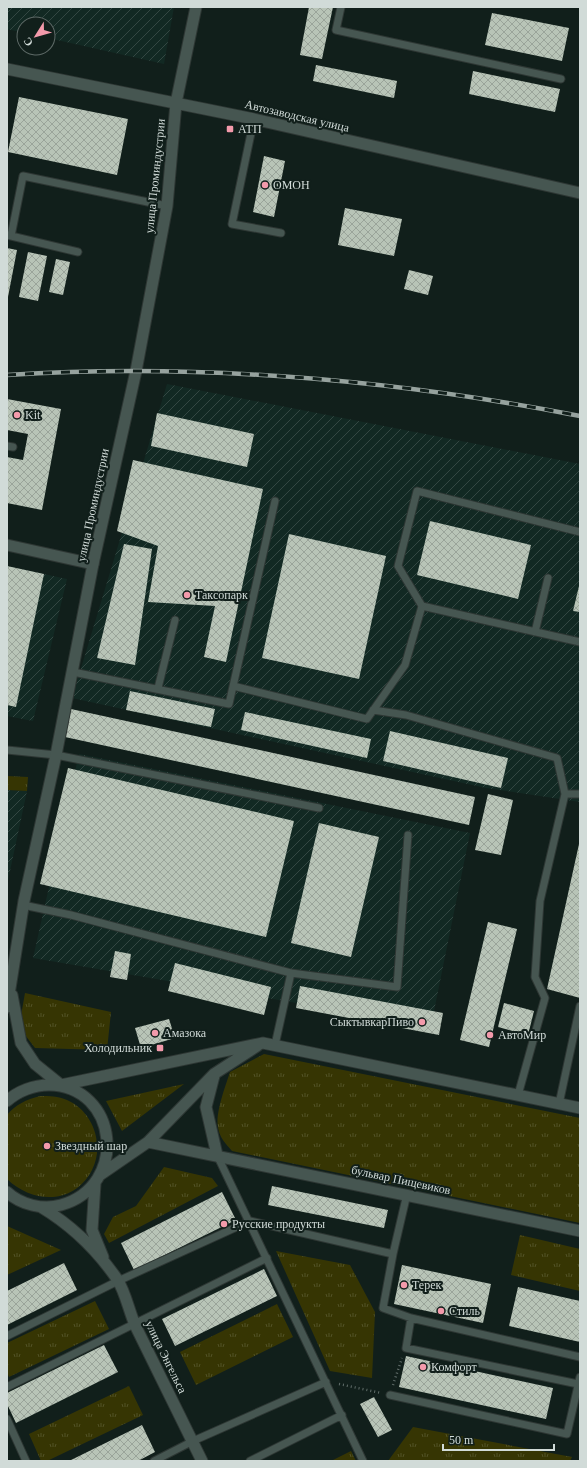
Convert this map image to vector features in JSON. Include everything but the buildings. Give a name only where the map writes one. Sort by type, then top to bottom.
[{"type":"main road","name":"улица Проминдустрии","points":[[7,1007],[23,905],[56,755],[93,564],[136,371],[167,206],[176,103],[196,7]]},
{"type":"main road","name":"Автозаводская улица","points":[[7,69],[254,119],[580,193]]},
{"type":"main road","points":[[7,545],[93,564]]},
{"type":"main road","points":[[11,983],[15,1015],[21,1043],[35,1064],[61,1085],[78,1092],[88,1100],[103,1120],[108,1138],[107,1157],[98,1179]]},
{"type":"main road","points":[[7,1202],[41,1207],[56,1206],[70,1202],[84,1194],[98,1179],[148,1142],[214,1074],[263,1043]]},
{"type":"main road","points":[[7,1101],[24,1090],[40,1085],[61,1085],[263,1043],[580,1108]]},
{"type":"main road","points":[[214,1074],[206,1107],[217,1155]]},
{"type":"main road","name":"бульвар Пищевиков","points":[[148,1142],[407,1194],[580,1231]]},
{"type":"main road","name":"улица Энгельса","points":[[98,1179],[92,1230],[106,1265]]},
{"type":"main road","points":[[7,1192],[28,1204]]},
{"type":"main road","name":"улица Энгельса","points":[[41,1207],[60,1219],[76,1233],[106,1265],[118,1281],[135,1325],[202,1461]]},
{"type":"lane","points":[[341,7],[336,30],[561,79]]},
{"type":"lane","points":[[254,119],[232,224],[281,233]]},
{"type":"lane","points":[[78,252],[9,236],[23,176],[167,206]]},
{"type":"lane","points":[[580,532],[417,491],[398,566],[422,606],[580,642]]},
{"type":"lane","points":[[73,672],[158,688],[229,704],[275,501]]},
{"type":"lane","points":[[535,632],[548,578]]},
{"type":"lane","points":[[233,686],[367,719],[405,665],[422,606]]},
{"type":"lane","points":[[158,688],[175,620]]},
{"type":"lane","points":[[373,710],[406,715],[557,758],[564,794],[540,901],[535,977],[545,998],[518,1095]]},
{"type":"lane","points":[[7,750],[56,755],[319,808]]},
{"type":"lane","points":[[564,794],[580,794]]},
{"type":"lane","points":[[23,905],[72,915],[291,973],[397,987],[408,835]]},
{"type":"lane","points":[[275,1045],[291,973]]},
{"type":"lane","points":[[559,1104],[580,1006]]},
{"type":"lane","points":[[217,1155],[363,1461]]},
{"type":"lane","points":[[407,1194],[393,1254],[383,1308],[411,1318],[580,1356]]},
{"type":"lane","points":[[7,1336],[118,1281],[250,1222],[393,1254]]},
{"type":"lane","points":[[7,1387],[135,1325],[267,1258]]},
{"type":"lane","points":[[390,1395],[567,1434],[579,1381],[406,1348],[411,1318]]},
{"type":"lane","points":[[154,1461],[193,1441],[326,1382]]},
{"type":"lane","points":[[250,1461],[342,1415]]},
{"type":"lane","points":[[7,1419],[26,1461]]},
{"type":"path","points":[[390,1395],[406,1348]]},
{"type":"path","points":[[326,1382],[378,1392]]},
{"type":"shaded area","points":[[7,7],[174,7],[164,64],[56,40],[56,16],[16,16],[16,31],[7,29]]},
{"type":"shaded area","points":[[167,384],[580,464],[580,802],[486,788],[72,698]]},
{"type":"shaded area","points":[[7,566],[67,579],[33,721],[7,716]]},
{"type":"shaded area","points":[[79,754],[470,833],[431,1026],[33,958]]},
{"type":"shaded area","points":[[7,790],[27,791],[7,885]]},
{"type":"green space","points":[[7,776],[28,777],[27,791],[7,790]]},
{"type":"green space","points":[[25,993],[111,1012],[107,1050],[35,1048],[19,1027]]},
{"type":"green space","points":[[264,1054],[580,1118],[580,1223],[232,1151],[221,1137],[219,1131],[217,1121],[221,1099],[230,1072]]},
{"type":"green space","points":[[184,1084],[122,1131],[106,1101]]},
{"type":"green space","points":[[40,1096],[60,1098],[76,1105],[90,1120],[97,1140],[96,1160],[92,1170],[75,1190],[64,1195],[52,1197],[29,1193],[17,1187],[7,1179],[7,1115],[22,1103]]},
{"type":"green space","points":[[164,1167],[212,1178],[218,1186],[109,1243],[104,1234],[113,1217],[136,1206]]},
{"type":"green space","points":[[7,1226],[61,1250],[7,1275]]},
{"type":"green space","points":[[520,1235],[580,1249],[580,1291],[511,1275]]},
{"type":"green space","points":[[276,1251],[350,1265],[375,1312],[372,1378],[330,1371]]},
{"type":"green space","points":[[95,1301],[109,1329],[9,1377],[7,1372],[7,1343]]},
{"type":"green space","points":[[277,1304],[293,1337],[196,1385],[180,1352]]},
{"type":"green space","points":[[129,1386],[143,1415],[47,1461],[41,1461],[29,1434]]},
{"type":"green space","points":[[413,1427],[572,1457],[570,1461],[388,1461]]},
{"type":"green space","points":[[351,1451],[356,1461],[331,1461]]},
{"type":"railway","points":[[7,375],[151,371],[295,377],[437,392],[580,416]]},
{"type":"place","name":"АТП","points":[[230,129]]},
{"type":"place","name":"ОМОН","points":[[265,185]]},
{"type":"place","name":"Kit","points":[[17,415]]},
{"type":"place","name":"Таксопарк","points":[[187,595]]},
{"type":"place","name":"СыктывкарПиво","points":[[422,1022]]},
{"type":"place","name":"Амазока","points":[[155,1033]]},
{"type":"place","name":"АвтоМир","points":[[490,1035]]},
{"type":"place","name":"Холодильник","points":[[160,1048]]},
{"type":"place","name":"Звездный шар","points":[[47,1146]]},
{"type":"place","name":"Русские продукты","points":[[224,1224]]},
{"type":"place","name":"Терек","points":[[404,1285]]},
{"type":"place","name":"Стиль","points":[[441,1311]]},
{"type":"place","name":"Комфорт","points":[[423,1367]]}]
